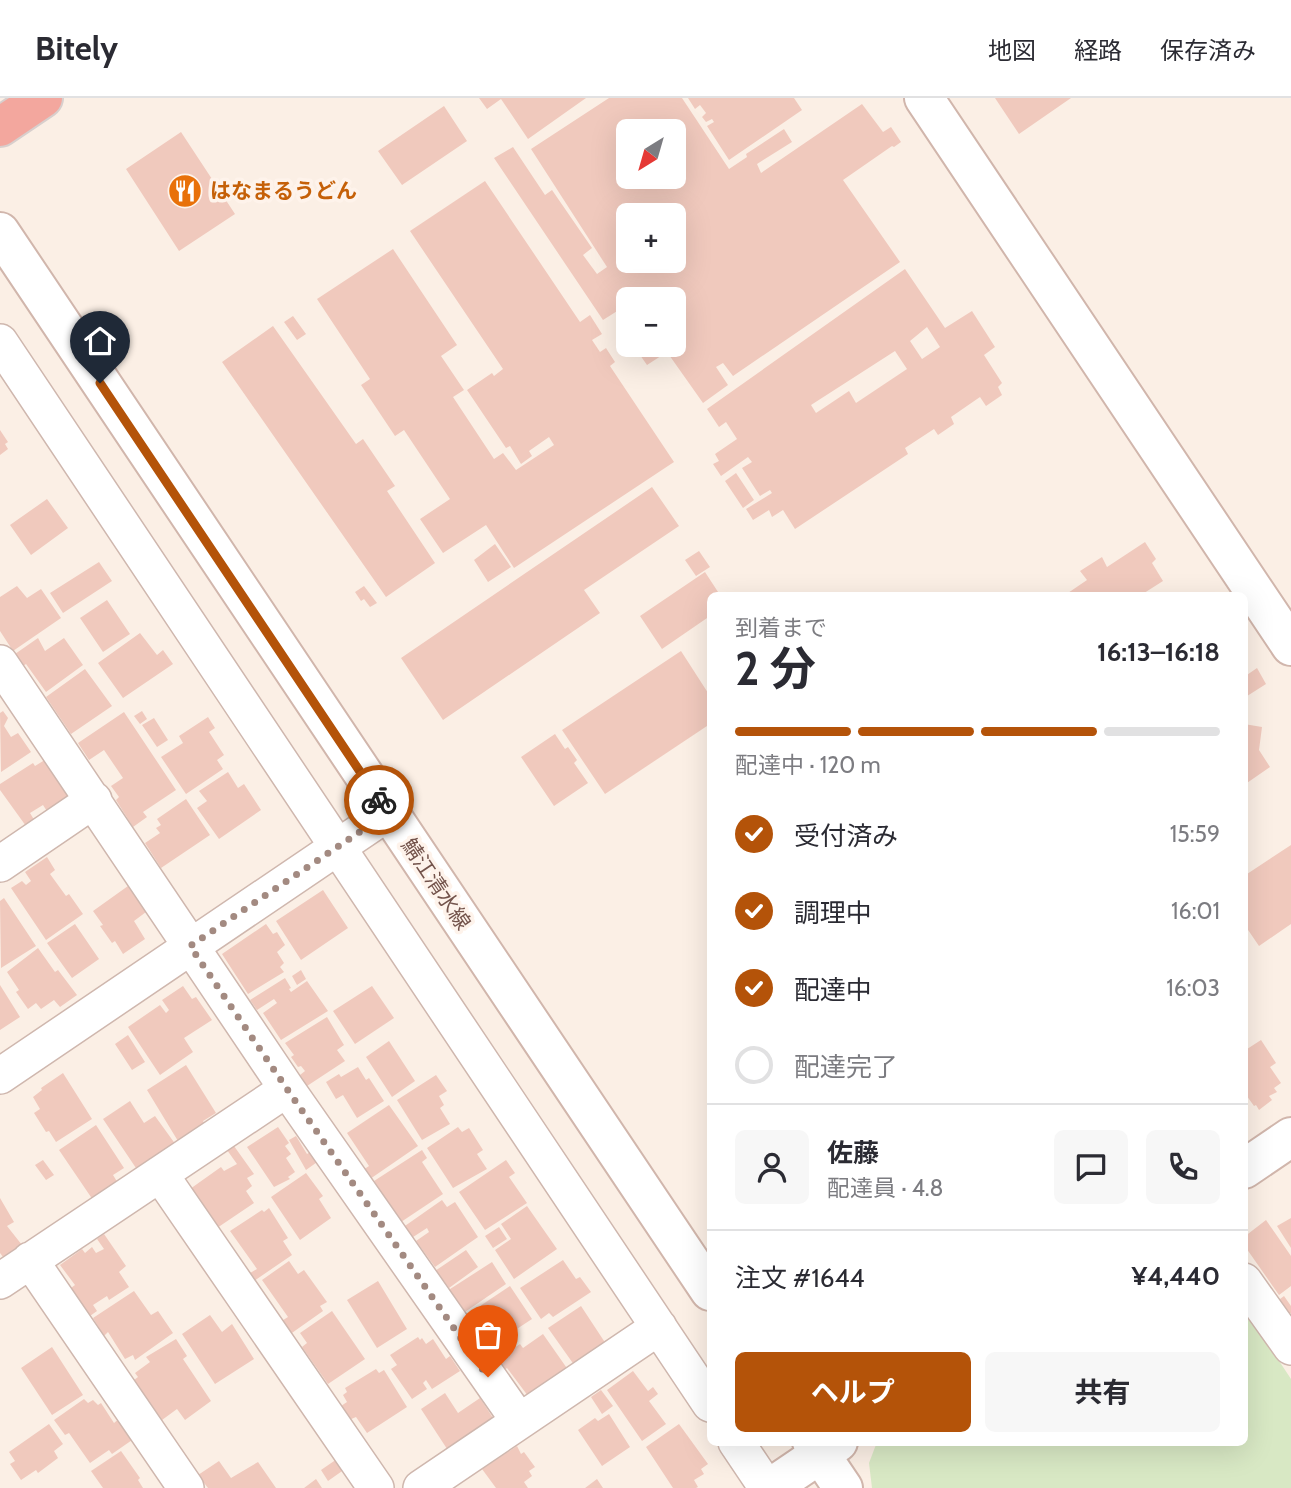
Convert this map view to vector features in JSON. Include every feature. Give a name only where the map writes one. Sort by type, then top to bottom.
[{"type":"highway","points":[[0,127],[43,98]]},
{"type":"main road","points":[[924,98],[1291,646]]},
{"type":"main road","name":"鯖江清水線","points":[[0,232],[707,1287]]},
{"type":"main road","points":[[1248,1166],[1291,1138]]},
{"type":"main road","points":[[768,1488],[823,1446],[843,1488]]},
{"type":"street","points":[[5,362],[338,847],[707,1399]]},
{"type":"street","points":[[0,663],[287,1089],[519,1421]]},
{"type":"street","points":[[0,864],[93,800]]},
{"type":"street","points":[[0,1076],[388,813]]},
{"type":"street","points":[[0,1281],[287,1089]]},
{"type":"street","points":[[160,1174],[376,1488]]},
{"type":"street","points":[[30,1260],[186,1488]]},
{"type":"street","points":[[1248,1287],[1291,1347]]},
{"type":"street","points":[[421,1488],[659,1327]]},
{"type":"street","points":[[739,1446],[768,1488]]},
{"type":"green space","points":[[1248,1314],[1291,1379],[1291,1488],[872,1488],[869,1463],[875,1446],[1248,1446]]},
{"type":"building","points":[[479,98],[586,98],[528,139],[501,99],[487,109]]},
{"type":"building","points":[[609,98],[682,98],[729,169],[747,157],[746,154],[784,129],[792,142],[757,164],[761,173],[862,104],[883,132],[891,127],[901,142],[843,180],[900,262],[733,376],[723,363],[716,367],[728,385],[703,403],[671,357],[686,357],[686,287],[616,287],[616,312],[603,320],[494,158],[513,147],[545,195],[552,190],[592,248],[583,255],[597,274],[607,267],[531,149]]},
{"type":"building","points":[[688,98],[794,98],[802,110],[729,160],[707,126],[714,122],[712,119],[706,122],[702,117],[706,113],[700,105],[695,109]]},
{"type":"building","points":[[995,98],[1071,98],[1019,134]]},
{"type":"building","points":[[444,106],[467,141],[402,185],[378,151]]},
{"type":"building","points":[[181,132],[235,214],[179,251],[126,169]]},
{"type":"building","points":[[485,181],[580,322],[590,315],[602,334],[592,340],[600,352],[606,348],[615,362],[610,366],[674,462],[514,568],[486,525],[443,553],[420,519],[450,499],[404,430],[395,436],[361,385],[370,379],[317,299],[393,249],[457,345],[441,356],[464,390],[453,397],[494,459],[503,453],[516,470],[554,445],[549,437],[529,451],[532,456],[521,464],[510,446],[506,448],[467,390],[503,369],[410,231]]},
{"type":"building","points":[[905,269],[945,328],[972,311],[995,347],[984,355],[1002,383],[998,387],[1002,395],[986,406],[980,397],[951,417],[954,424],[938,435],[934,429],[905,448],[908,454],[795,529],[783,510],[772,517],[769,510],[753,520],[746,509],[772,493],[770,490],[760,496],[742,468],[752,462],[748,457],[721,476],[713,464],[719,461],[715,454],[737,439],[726,422],[719,427],[707,409]],"holes":[[[927,327],[940,347],[922,359],[910,341]],[[895,351],[907,369],[856,403],[849,391],[816,413],[811,405]]]},
{"type":"building","points":[[293,316],[306,334],[297,340],[284,322]]},
{"type":"building","points":[[273,326],[356,444],[363,439],[395,486],[387,491],[435,563],[386,597],[222,362]]},
{"type":"building","points":[[641,357],[659,357],[647,365]]},
{"type":"building","points":[[0,430],[8,442],[5,444],[8,449],[0,455]]},
{"type":"building","points":[[736,473],[754,500],[743,508],[725,481]]},
{"type":"building","points":[[652,487],[679,526],[584,590],[600,613],[443,720],[401,658]]},
{"type":"building","points":[[47,499],[68,528],[31,555],[10,525]]},
{"type":"building","points":[[1145,542],[1156,559],[1152,563],[1163,581],[1146,592],[1069,592],[1087,580],[1080,571],[1102,557],[1107,567]]},
{"type":"building","points":[[495,544],[511,567],[488,582],[474,560]]},
{"type":"building","points":[[699,551],[710,567],[696,576],[685,560]]},
{"type":"building","points":[[99,562],[112,581],[63,613],[50,593]]},
{"type":"building","points":[[705,572],[718,592],[707,592],[707,618],[662,649],[640,616]]},
{"type":"building","points":[[17,586],[27,598],[41,589],[61,618],[13,651],[0,631],[0,597]]},
{"type":"building","points":[[364,586],[377,603],[370,607],[364,599],[361,601],[355,592]]},
{"type":"building","points":[[107,600],[130,634],[103,652],[80,618]]},
{"type":"building","points":[[140,633],[157,655],[163,650],[173,664],[123,698],[98,663]]},
{"type":"building","points":[[38,638],[45,651],[64,638],[83,665],[46,692],[26,664],[23,666],[15,654]]},
{"type":"building","points":[[681,651],[707,691],[707,726],[605,794],[562,730]]},
{"type":"building","points":[[1257,668],[1266,684],[1248,695],[1248,674]]},
{"type":"building","points":[[85,669],[112,706],[71,734],[46,697]]},
{"type":"building","points":[[3,711],[8,718],[4,726],[11,737],[18,733],[31,752],[1,772],[0,713]]},
{"type":"building","points":[[142,711],[147,719],[140,724],[134,716]]},
{"type":"building","points":[[124,712],[176,790],[143,812],[147,817],[133,827],[116,800],[119,797],[111,786],[123,778],[104,750],[89,760],[78,743]]},
{"type":"building","points":[[208,717],[215,728],[209,732],[224,755],[217,760],[223,769],[186,794],[161,757],[183,743],[179,736]]},
{"type":"building","points":[[154,718],[168,740],[157,747],[142,725]]},
{"type":"building","points":[[1248,725],[1262,727],[1259,750],[1270,767],[1248,782]]},
{"type":"building","points":[[555,734],[577,760],[574,763],[588,783],[554,806],[521,757]]},
{"type":"building","points":[[48,758],[73,795],[52,819],[43,805],[30,813],[39,828],[31,833],[0,790],[0,784],[33,763],[35,766]]},
{"type":"building","points":[[228,772],[238,788],[244,784],[261,810],[219,839],[197,808],[207,801],[199,791]]},
{"type":"building","points":[[186,799],[210,835],[161,868],[145,843],[160,833],[156,828],[161,825],[157,819]]},
{"type":"building","points":[[1291,845],[1291,924],[1259,946],[1248,930],[1248,873]]},
{"type":"building","points":[[47,857],[55,870],[50,874],[83,914],[46,940],[11,888],[22,881],[26,885],[31,881],[25,872]]},
{"type":"building","points":[[128,886],[146,912],[134,921],[145,939],[123,954],[100,926],[103,925],[93,911]]},
{"type":"building","points":[[323,890],[348,928],[301,960],[276,921]]},
{"type":"building","points":[[4,898],[36,946],[1,968],[0,901]]},
{"type":"building","points":[[75,924],[99,959],[72,978],[47,943]]},
{"type":"building","points":[[266,924],[273,934],[277,932],[285,945],[277,952],[284,963],[280,967],[284,972],[248,994],[222,954]]},
{"type":"building","points":[[38,948],[55,972],[58,970],[77,995],[60,1007],[54,1000],[41,1009],[36,1003],[28,1009],[7,972]]},
{"type":"building","points":[[301,970],[306,979],[297,985],[292,976]]},
{"type":"building","points":[[285,978],[291,992],[307,981],[328,1011],[281,1040],[263,1013],[277,1003],[274,999],[257,1010],[250,1000]]},
{"type":"building","points":[[0,985],[20,1017],[0,1030]]},
{"type":"building","points":[[183,986],[192,999],[196,997],[212,1020],[184,1038],[193,1052],[160,1075],[128,1027],[160,1005],[166,1013],[169,1010],[162,1000]]},
{"type":"building","points":[[372,986],[394,1018],[355,1044],[333,1011]]},
{"type":"building","points":[[327,1017],[344,1045],[337,1050],[345,1061],[307,1086],[300,1075],[305,1071],[301,1066],[298,1067],[291,1057],[294,1055],[285,1043]]},
{"type":"building","points":[[128,1035],[145,1062],[132,1070],[115,1044]]},
{"type":"building","points":[[1261,1040],[1276,1063],[1270,1067],[1281,1083],[1274,1088],[1277,1092],[1269,1096],[1272,1100],[1259,1110],[1248,1098],[1248,1048]]},
{"type":"building","points":[[389,1041],[415,1081],[392,1097],[366,1057]]},
{"type":"building","points":[[186,1065],[216,1113],[203,1121],[208,1130],[181,1146],[147,1090]]},
{"type":"building","points":[[358,1067],[384,1101],[357,1118],[343,1095],[336,1099],[326,1082]]},
{"type":"building","points":[[63,1073],[92,1119],[56,1142],[34,1113],[40,1109],[33,1097]]},
{"type":"building","points":[[436,1075],[447,1091],[439,1096],[444,1105],[440,1108],[450,1124],[422,1140],[397,1100]]},
{"type":"building","points":[[130,1101],[144,1123],[155,1116],[176,1145],[138,1171],[103,1119]]},
{"type":"building","points":[[389,1105],[418,1146],[370,1179],[363,1170],[369,1166],[347,1133]]},
{"type":"building","points":[[96,1125],[124,1168],[113,1175],[121,1188],[95,1203],[59,1150]]},
{"type":"building","points":[[278,1127],[289,1143],[285,1146],[291,1154],[286,1158],[295,1172],[288,1177],[290,1179],[274,1187],[247,1147]]},
{"type":"building","points":[[458,1127],[462,1132],[469,1128],[483,1150],[477,1154],[487,1169],[453,1188],[427,1148]]},
{"type":"building","points":[[296,1136],[307,1154],[314,1150],[320,1160],[306,1170],[289,1140]]},
{"type":"building","points":[[234,1146],[254,1174],[247,1178],[252,1186],[246,1191],[254,1203],[217,1228],[190,1189],[221,1167],[224,1171],[237,1164],[227,1150]]},
{"type":"building","points":[[422,1150],[427,1158],[422,1162],[443,1194],[401,1222],[374,1181]]},
{"type":"building","points":[[43,1160],[54,1175],[46,1180],[35,1165]]},
{"type":"building","points":[[506,1160],[515,1173],[509,1177],[527,1203],[485,1230],[459,1192]]},
{"type":"building","points":[[306,1173],[323,1196],[319,1199],[331,1218],[300,1240],[271,1197]]},
{"type":"building","points":[[0,1198],[14,1222],[7,1226],[22,1245],[17,1251],[3,1257],[0,1253]]},
{"type":"building","points":[[442,1200],[447,1207],[455,1202],[478,1237],[435,1267],[416,1241],[429,1232],[427,1228],[410,1239],[402,1228]]},
{"type":"building","points":[[527,1206],[557,1249],[514,1279],[495,1250],[511,1239],[501,1224]]},
{"type":"building","points":[[269,1208],[288,1238],[283,1241],[292,1255],[254,1281],[250,1273],[257,1269],[230,1231]]},
{"type":"building","points":[[1291,1218],[1291,1248],[1277,1226]]},
{"type":"building","points":[[1266,1220],[1291,1256],[1291,1286],[1279,1295],[1248,1251],[1248,1234]]},
{"type":"building","points":[[499,1227],[507,1239],[493,1248],[485,1236]]},
{"type":"building","points":[[104,1234],[126,1266],[119,1272],[129,1287],[109,1300],[107,1296],[93,1305],[97,1311],[90,1316],[71,1288],[75,1285],[60,1265],[82,1249],[85,1253],[92,1247],[96,1253],[104,1249],[97,1239]]},
{"type":"building","points":[[466,1250],[478,1267],[449,1288],[444,1281],[439,1284],[432,1273]]},
{"type":"building","points":[[563,1260],[576,1279],[580,1277],[591,1292],[553,1317],[549,1313],[541,1319],[520,1288]]},
{"type":"building","points":[[289,1261],[298,1274],[304,1270],[327,1302],[320,1306],[323,1311],[289,1335],[280,1322],[288,1317],[262,1280]]},
{"type":"building","points":[[492,1262],[506,1284],[462,1314],[447,1291]]},
{"type":"building","points":[[378,1281],[407,1329],[377,1348],[347,1300]]},
{"type":"building","points":[[510,1286],[532,1319],[506,1336],[512,1346],[491,1360],[484,1349],[492,1344],[471,1312]]},
{"type":"building","points":[[134,1291],[151,1315],[158,1311],[173,1333],[135,1360],[133,1355],[125,1359],[108,1332],[104,1336],[93,1318]]},
{"type":"building","points":[[1284,1296],[1291,1306],[1291,1313],[1286,1316],[1276,1302]]},
{"type":"building","points":[[581,1306],[606,1344],[577,1369],[548,1328]]},
{"type":"building","points":[[332,1311],[365,1359],[328,1384],[302,1347],[307,1343],[300,1333]]},
{"type":"building","points":[[210,1315],[222,1332],[232,1324],[254,1359],[215,1384],[182,1334]]},
{"type":"building","points":[[543,1334],[571,1374],[528,1396],[507,1368],[500,1373],[494,1362],[520,1344],[523,1348]]},
{"type":"building","points":[[418,1337],[426,1344],[433,1339],[446,1359],[450,1356],[460,1371],[432,1389],[426,1380],[423,1383],[427,1389],[412,1399],[391,1369],[397,1365],[390,1355]]},
{"type":"building","points":[[176,1339],[187,1356],[183,1359],[211,1401],[185,1420],[177,1409],[162,1420],[134,1380],[138,1377],[135,1373],[150,1362],[146,1357]]},
{"type":"building","points":[[52,1347],[83,1395],[52,1415],[21,1368]]},
{"type":"building","points":[[376,1369],[379,1373],[384,1370],[407,1407],[367,1433],[356,1417],[349,1420],[341,1406],[347,1402],[343,1395],[347,1392],[345,1388]]},
{"type":"building","points":[[633,1371],[648,1391],[653,1387],[658,1394],[649,1401],[666,1424],[642,1441],[607,1390]]},
{"type":"building","points":[[601,1390],[613,1406],[602,1414],[591,1397]]},
{"type":"building","points":[[445,1393],[458,1413],[480,1398],[493,1418],[491,1428],[451,1455],[421,1409]]},
{"type":"building","points":[[84,1399],[88,1403],[93,1400],[98,1405],[101,1403],[114,1423],[121,1417],[135,1438],[112,1454],[109,1450],[90,1463],[69,1433],[65,1435],[54,1420]]},
{"type":"building","points":[[609,1414],[630,1447],[602,1466],[578,1430],[595,1418],[598,1421]]},
{"type":"building","points":[[49,1424],[63,1444],[54,1451],[58,1458],[38,1473],[36,1470],[21,1480],[10,1464],[15,1461],[9,1452]]},
{"type":"building","points":[[679,1424],[708,1464],[701,1469],[704,1474],[694,1480],[698,1487],[696,1488],[673,1488],[646,1447]]},
{"type":"building","points":[[517,1446],[521,1454],[524,1452],[535,1467],[529,1471],[532,1476],[524,1482],[528,1488],[496,1488],[482,1469]]},
{"type":"building","points":[[121,1451],[140,1478],[138,1480],[143,1488],[103,1488],[91,1471]]},
{"type":"building","points":[[337,1459],[345,1469],[328,1481],[321,1470]]},
{"type":"building","points":[[219,1461],[231,1478],[258,1462],[276,1488],[208,1488],[198,1475]]},
{"type":"building","points":[[316,1479],[322,1488],[304,1488]]},
{"type":"building","points":[[597,1479],[603,1488],[585,1488]]},
{"type":"way so far","points":[[379,800],[388,813],[190,946],[488,1377]]},
{"type":"place","name":"はなまるうどん","points":[[185,191]]},
{"type":"route","points":[[100,383],[379,800]]}]
